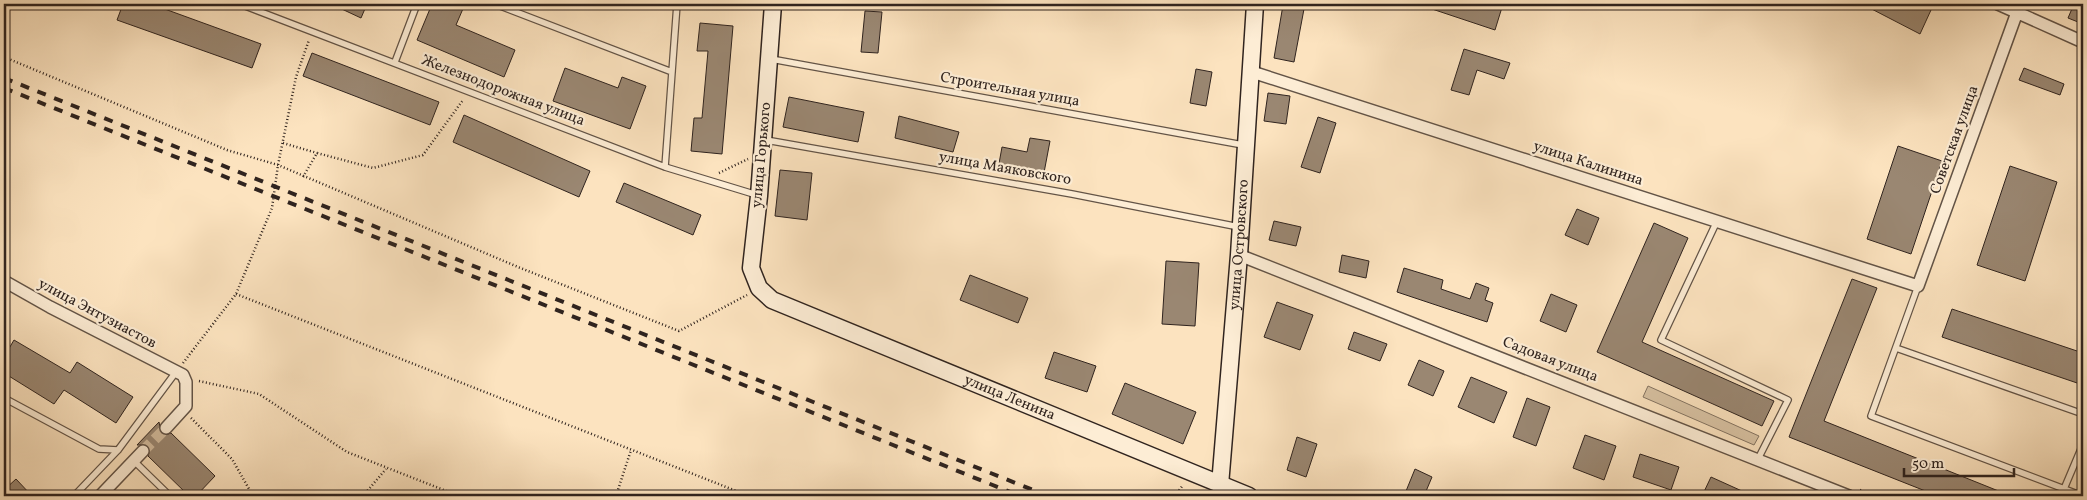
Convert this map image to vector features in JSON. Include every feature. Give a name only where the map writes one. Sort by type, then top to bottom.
[{"type":"street","name":"улица Горького","points":[[772,300],[760,288],[751,268],[764,140],[773,4]]},
{"type":"street","name":"улица Островского","points":[[1220,484],[1240,255],[1249,70],[1255,4]]},
{"type":"street","points":[[1998,4],[2019,8],[2083,42]]},
{"type":"street","name":"Советская улица","points":[[1918,286],[2019,8]]},
{"type":"street","name":"улица Калинина","points":[[1249,70],[1918,286]]},
{"type":"street","name":"Садовая улица","points":[[1240,255],[1850,496]]},
{"type":"street","name":"улица Энтузиастов","points":[[4,281],[50,308],[181,375]]},
{"type":"street","name":"улица Ленина","points":[[772,300],[1249,496]]},
{"type":"street","points":[[166,428],[183,410],[186,403],[181,375]]},
{"type":"street","points":[[100,496],[143,451]]},
{"type":"lane","name":"Железнодорожная улица","points":[[240,4],[665,167],[759,196]]},
{"type":"lane","points":[[394,62],[417,4]]},
{"type":"lane","points":[[495,4],[672,72]]},
{"type":"lane","points":[[665,167],[677,4]]},
{"type":"lane","name":"Строительная улица","points":[[769,58],[1246,145]]},
{"type":"lane","name":"улица Маяковского","points":[[764,140],[1072,194],[1241,227]]},
{"type":"lane","points":[[1717,221],[1661,340],[1788,400],[1758,459]]},
{"type":"lane","points":[[1918,286],[1872,416],[2083,496]]},
{"type":"lane","points":[[1896,348],[2083,414]]},
{"type":"lane","points":[[74,496],[118,450],[181,375]]},
{"type":"lane","points":[[4,398],[99,449],[118,450]]},
{"type":"lane","points":[[2061,496],[2083,444]]},
{"type":"lane","points":[[134,461],[170,496]]},
{"type":"path","points":[[312,32],[296,77],[282,142],[272,208],[236,294],[181,375],[259,394],[347,452],[386,469],[459,496]]},
{"type":"path","points":[[4,57],[227,150],[278,165],[518,267],[679,331],[760,288]]},
{"type":"path","points":[[282,142],[373,168],[423,155],[469,92]]},
{"type":"path","points":[[303,177],[317,153]]},
{"type":"path","points":[[236,294],[749,496]]},
{"type":"path","points":[[183,410],[232,460],[253,496]]},
{"type":"path","points":[[616,496],[631,450]]},
{"type":"path","points":[[362,496],[386,469]]},
{"type":"shaded area","points":[[1648,386],[1759,436],[1754,445],[1643,397]]},
{"type":"building","points":[[123,4],[151,4],[261,44],[252,68],[117,20]]},
{"type":"building","points":[[331,4],[367,4],[361,18]]},
{"type":"building","points":[[432,4],[465,4],[456,25],[515,50],[504,77],[417,40]]},
{"type":"building","points":[[1423,4],[1503,4],[1495,30],[1423,6]]},
{"type":"building","points":[[1862,4],[1919,4],[1931,10],[1920,34]]},
{"type":"building","points":[[2074,4],[2083,4],[2083,24],[2068,18]]},
{"type":"building","points":[[1283,5],[1304,9],[1294,62],[1274,58]]},
{"type":"building","points":[[865,11],[882,12],[878,53],[861,52]]},
{"type":"building","points":[[700,23],[733,26],[722,154],[691,151],[694,118],[702,118],[708,51],[697,51]]},
{"type":"building","points":[[1464,49],[1510,63],[1504,79],[1477,70],[1469,95],[1451,90]]},
{"type":"building","points":[[312,53],[439,102],[430,125],[303,76]]},
{"type":"building","points":[[565,68],[618,88],[622,77],[646,86],[630,129],[553,101]]},
{"type":"building","points":[[2024,68],[2064,84],[2060,95],[2019,80]]},
{"type":"building","points":[[1196,69],[1212,72],[1206,106],[1190,103]]},
{"type":"building","points":[[1268,93],[1290,96],[1286,124],[1264,121]]},
{"type":"building","points":[[789,97],[864,112],[858,142],[783,127]]},
{"type":"building","points":[[464,115],[590,171],[579,197],[453,142]]},
{"type":"building","points":[[899,116],[959,132],[953,152],[895,138]]},
{"type":"building","points":[[1318,117],[1336,123],[1320,173],[1301,167]]},
{"type":"building","points":[[1030,138],[1050,141],[1043,178],[998,169],[1002,147],[1027,152]]},
{"type":"building","points":[[1898,146],[1942,161],[1911,254],[1867,239]]},
{"type":"building","points":[[2010,166],[2057,182],[2025,281],[1977,265]]},
{"type":"building","points":[[780,170],[812,173],[807,220],[775,216]]},
{"type":"building","points":[[624,183],[701,215],[693,235],[616,202]]},
{"type":"building","points":[[1577,209],[1599,218],[1588,245],[1565,235]]},
{"type":"building","points":[[1274,221],[1301,227],[1296,246],[1269,240]]},
{"type":"building","points":[[1654,223],[1688,238],[1642,342],[1774,401],[1762,426],[1597,352]]},
{"type":"building","points":[[1342,255],[1369,261],[1366,278],[1339,272]]},
{"type":"building","points":[[1166,261],[1199,263],[1195,326],[1162,324]]},
{"type":"building","points":[[1404,268],[1443,280],[1441,289],[1470,299],[1476,283],[1489,288],[1485,300],[1493,303],[1487,322],[1397,292]]},
{"type":"building","points":[[970,275],[1028,298],[1018,323],[960,300]]},
{"type":"building","points":[[1852,279],[1877,288],[1824,421],[2011,496],[1938,496],[1789,437]]},
{"type":"building","points":[[1551,294],[1577,305],[1566,332],[1540,321]]},
{"type":"building","points":[[1277,302],[1313,315],[1300,350],[1264,337]]},
{"type":"building","points":[[1952,309],[2083,353],[2083,385],[1942,337]]},
{"type":"building","points":[[1354,332],[1387,344],[1380,361],[1348,349]]},
{"type":"building","points":[[14,340],[70,373],[77,362],[133,397],[116,423],[64,390],[54,404],[4,373],[4,357]]},
{"type":"building","points":[[1054,352],[1096,366],[1087,392],[1045,378]]},
{"type":"building","points":[[1419,360],[1444,371],[1433,396],[1408,385]]},
{"type":"building","points":[[1471,377],[1507,392],[1494,423],[1458,407]]},
{"type":"building","points":[[1125,383],[1196,412],[1183,444],[1112,414]]},
{"type":"building","points":[[1527,398],[1550,407],[1536,446],[1513,437]]},
{"type":"building","points":[[159,422],[161,433],[165,435],[171,433],[215,476],[196,496],[189,496],[148,456],[150,449],[148,445],[137,445]]},
{"type":"building","points":[[1585,435],[1616,446],[1604,480],[1573,468]]},
{"type":"building","points":[[1297,437],[1317,444],[1306,477],[1287,470]]},
{"type":"building","points":[[1640,454],[1679,467],[1671,490],[1633,477]]},
{"type":"building","points":[[1415,469],[1432,477],[1424,496],[1404,496]]},
{"type":"building","points":[[1711,477],[1753,496],[1702,496]]},
{"type":"building","points":[[16,479],[32,496],[4,496],[4,490]]},
{"type":"tunnel","points":[[143,451],[166,428]]},
{"type":"railway","points":[[4,78],[1048,496]]},
{"type":"railway","points":[[4,88],[1020,496]]}]
